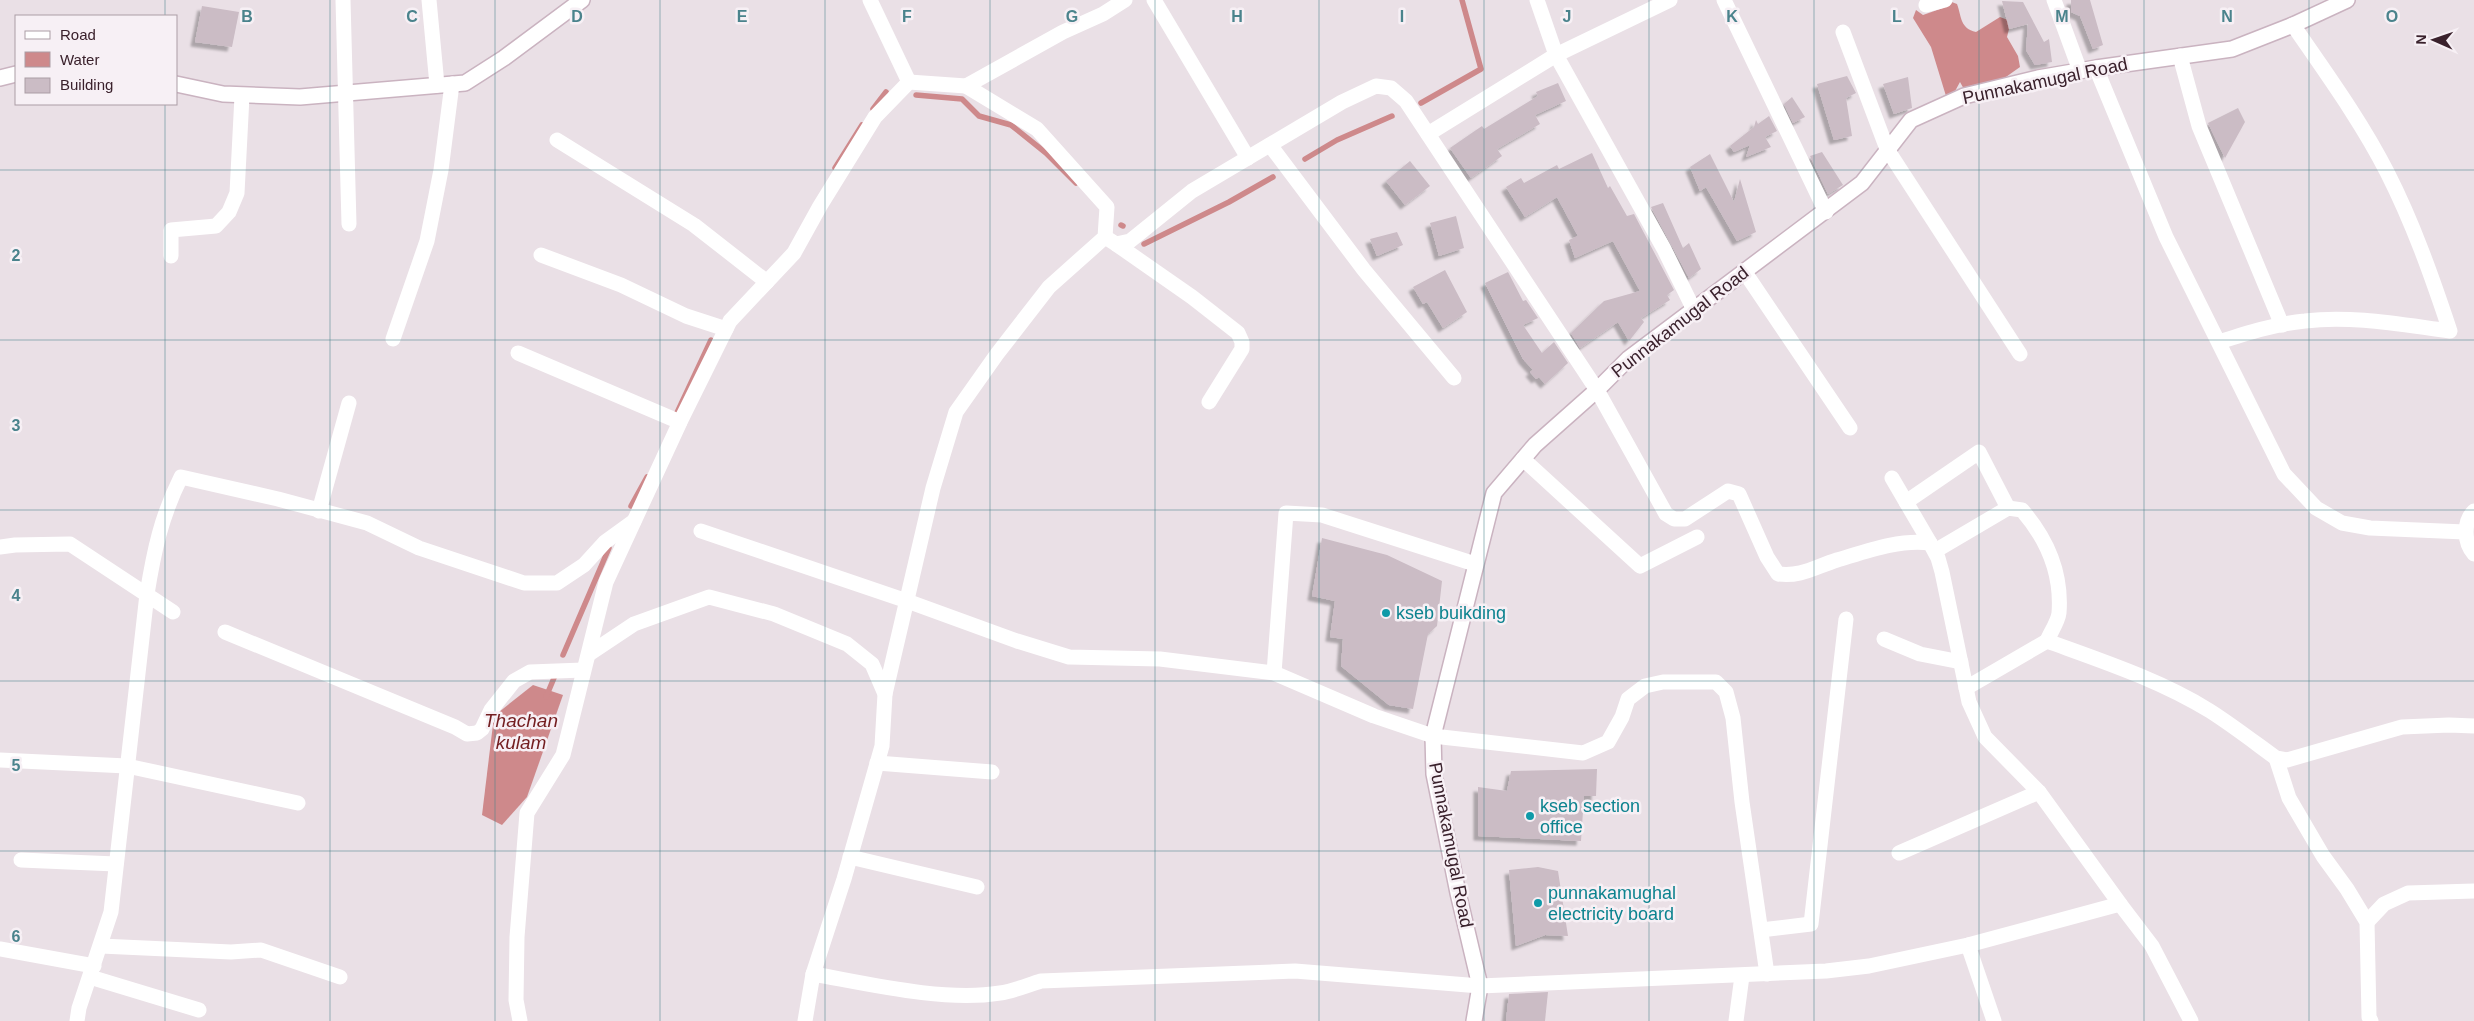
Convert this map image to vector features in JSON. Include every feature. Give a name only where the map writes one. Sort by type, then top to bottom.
[{"type":"street","points":[[343,0],[349,224]]},
{"type":"street","points":[[393,339],[427,241],[441,170],[445,85],[429,0]]},
{"type":"street","points":[[178,84],[242,96],[300,97],[465,83],[504,58],[582,0]]},
{"type":"street","points":[[870,0],[909,82]]},
{"type":"street","points":[[966,86],[1063,32],[1103,14],[1125,0]]},
{"type":"street","points":[[1154,0],[1248,158]]},
{"type":"street","points":[[1537,0],[1556,54],[1664,249],[1693,308]]},
{"type":"street","points":[[1428,134],[1556,54],[1670,0]]},
{"type":"street","points":[[1724,0],[1826,212]]},
{"type":"street","points":[[1926,4],[1945,0]]},
{"type":"street","points":[[2054,0],[2080,71]]},
{"type":"street","name":"Punnakamugal Road","points":[[1474,1021],[1480,986],[1458,893],[1434,774],[1433,736],[1494,493],[1523,459],[1628,359],[1693,308],[1826,212],[1862,183],[1911,120],[1964,96],[2096,68],[2232,49],[2293,25],[2347,0]]},
{"type":"street","points":[[2219,342],[2265,328],[2306,320],[2363,320],[2450,331],[2428,264],[2388,173],[2354,116],[2293,25]]},
{"type":"street","points":[[1843,32],[1887,149],[2020,354]]},
{"type":"street","points":[[2180,56],[2199,126],[2282,325]]},
{"type":"street","points":[[2096,68],[2166,237],[2284,474],[2316,508],[2342,523],[2370,528],[2466,532]]},
{"type":"street","points":[[0,78],[15,74]]},
{"type":"street","points":[[520,1021],[516,1000],[517,937],[527,814],[563,755],[606,582],[680,422],[730,321],[794,253],[820,206],[875,117],[909,82],[966,86],[1037,129],[1107,207],[1111,241],[1238,332],[1242,342],[1242,349],[1210,402]]},
{"type":"street","points":[[805,1021],[813,974],[850,857],[882,746],[885,694],[933,488],[956,412],[997,354],[1050,287],[1111,241],[1130,241],[1192,191],[1342,102],[1376,86],[1392,88],[1406,101],[1597,390],[1666,514],[1674,519],[1685,519],[1728,491],[1739,494],[1767,557],[1778,574],[1792,576],[1807,573],[1835,561],[1905,542],[1933,547],[2008,508],[2022,510],[2033,523],[2053,559],[2058,587],[2059,614],[2047,641],[1966,688]]},
{"type":"street","points":[[171,256],[171,230],[216,226],[229,212],[237,194],[242,96]]},
{"type":"street","points":[[557,140],[694,225],[767,282]]},
{"type":"street","points":[[1270,144],[1364,270],[1454,378]]},
{"type":"street","points":[[541,254],[622,286],[686,316],[726,329]]},
{"type":"street","points":[[1744,271],[1850,428]]},
{"type":"street","points":[[518,353],[680,422]]},
{"type":"street","points":[[319,511],[349,403]]},
{"type":"street","points":[[1906,502],[1978,452],[2008,508]]},
{"type":"street","points":[[1523,459],[1640,566],[1697,537]]},
{"type":"street","points":[[77,1021],[79,1008],[112,912],[147,594],[166,508],[181,477],[278,499],[367,523],[419,548],[524,583],[556,582],[584,565],[605,542],[636,519]]},
{"type":"street","points":[[1892,478],[1933,547],[1942,572],[1969,702],[1985,737],[2038,792],[2152,946],[2191,1021]]},
{"type":"street","points":[[2474,511],[2470,516],[2466,532],[2469,548],[2474,554]]},
{"type":"street","points":[[1274,673],[1286,513],[1322,515],[1475,564]]},
{"type":"street","points":[[702,531],[907,600],[1017,641],[1069,657],[1160,659],[1274,673],[1374,716],[1433,736],[1583,753],[1608,742],[1622,717],[1628,699],[1645,686],[1663,682],[1716,682],[1726,692],[1733,718],[1767,974]]},
{"type":"street","points":[[0,547],[70,544],[173,612]]},
{"type":"street","points":[[589,654],[634,624],[709,597],[774,614],[847,644],[872,664],[885,694]]},
{"type":"street","points":[[1761,930],[1811,924],[1846,619]]},
{"type":"street","points":[[225,632],[468,734],[477,734],[482,730],[491,710],[514,681],[530,672],[583,670]]},
{"type":"street","points":[[1884,640],[1920,654],[1961,662]]},
{"type":"street","points":[[2047,641],[2126,671],[2179,694],[2210,711],[2276,758],[2287,760],[2402,727],[2474,726]]},
{"type":"street","points":[[2276,758],[2294,806],[2323,856],[2347,888],[2367,922],[2369,1017],[2371,1021]]},
{"type":"street","points":[[0,760],[128,766],[298,803]]},
{"type":"street","points":[[877,763],[992,772]]},
{"type":"street","points":[[1899,853],[2038,792]]},
{"type":"street","points":[[850,857],[977,887]]},
{"type":"street","points":[[20,860],[116,864]]},
{"type":"street","points":[[2367,922],[2384,904],[2408,893],[2474,891]]},
{"type":"street","points":[[813,974],[878,986],[941,993],[971,994],[1001,993],[1041,981],[1294,971],[1480,986],[1742,976],[1870,966],[1968,945],[2120,904]]},
{"type":"street","points":[[1968,945],[1994,1021]]},
{"type":"street","points":[[101,946],[231,952],[261,950],[340,977]]},
{"type":"street","points":[[0,949],[92,972],[198,1010]]},
{"type":"street","points":[[1736,1021],[1742,976]]},
{"type":"water","points":[[1949,1],[1957,4],[1964,25],[1976,32],[2000,17],[2008,20],[2009,29],[2007,37],[2018,56],[2020,67],[1996,84],[1965,91],[1960,82],[1954,93],[1946,96],[1931,47],[1913,18],[1916,10],[1923,15],[1943,8]]},
{"type":"water","name":"Thachan kulam","points":[[533,685],[563,695],[527,797],[502,825],[482,815],[494,716]]},
{"type":"building","points":[[2071,0],[2090,0],[2103,45],[2093,49],[2080,16],[2071,12]]},
{"type":"building","points":[[2002,1],[2023,2],[2044,42],[2049,39],[2052,62],[2035,65],[2026,50],[2028,24],[2009,29]]},
{"type":"building","points":[[202,6],[239,12],[232,47],[195,42]]},
{"type":"building","points":[[1847,76],[1856,93],[1846,98],[1852,136],[1834,140],[1817,84]]},
{"type":"building","points":[[1908,77],[1912,108],[1894,114],[1883,84]]},
{"type":"building","points":[[1558,83],[1566,101],[1535,115],[1540,124],[1497,149],[1502,156],[1471,178],[1450,148],[1482,126],[1484,129],[1538,96],[1536,92]]},
{"type":"building","points":[[1792,97],[1805,117],[1793,123],[1784,104]]},
{"type":"building","points":[[2238,108],[2245,122],[2225,158],[2208,123]]},
{"type":"building","points":[[1769,116],[1777,131],[1765,137],[1771,147],[1746,157],[1750,145],[1734,152],[1730,146],[1754,127],[1756,120],[1758,124]]},
{"type":"building","points":[[1822,152],[1843,185],[1828,194],[1810,156]]},
{"type":"building","points":[[1592,153],[1608,188],[1610,186],[1627,216],[1634,214],[1674,290],[1667,295],[1670,300],[1641,318],[1644,322],[1629,341],[1618,322],[1580,348],[1571,333],[1604,301],[1640,291],[1613,241],[1575,258],[1569,240],[1578,236],[1557,197],[1525,217],[1506,187],[1521,178],[1524,183],[1557,165],[1559,169]]},
{"type":"building","points":[[1710,154],[1734,202],[1740,179],[1756,232],[1737,241],[1706,187],[1700,191],[1690,167]]},
{"type":"building","points":[[1410,161],[1430,186],[1405,205],[1386,181]]},
{"type":"building","points":[[1663,203],[1683,248],[1689,243],[1701,269],[1689,278],[1651,207]]},
{"type":"building","points":[[1456,216],[1464,248],[1439,256],[1430,223]]},
{"type":"building","points":[[1397,232],[1403,245],[1377,256],[1370,239]]},
{"type":"building","points":[[1445,270],[1467,312],[1443,328],[1427,302],[1423,304],[1413,287]]},
{"type":"building","points":[[1508,272],[1523,301],[1526,300],[1538,318],[1523,325],[1542,353],[1554,342],[1568,363],[1545,384],[1539,377],[1536,379],[1530,372],[1533,370],[1523,359],[1485,283]]},
{"type":"building","name":"kseb buikding","points":[[1322,538],[1387,555],[1442,581],[1437,626],[1428,634],[1413,709],[1389,705],[1341,666],[1343,639],[1330,637],[1335,601],[1312,596]]},
{"type":"building","name":"kseb section office","points":[[1597,769],[1596,796],[1584,796],[1581,841],[1478,836],[1478,787],[1507,791],[1511,771]]},
{"type":"building","name":"punnakamughal electricity board","points":[[1538,867],[1558,871],[1568,936],[1545,935],[1516,946],[1509,870]]},
{"type":"building","points":[[1548,992],[1545,1021],[1506,1021],[1509,994]]},
{"type":"waterway","points":[[1421,103],[1481,69],[1462,0]]},
{"type":"waterway","points":[[873,109],[886,92]]},
{"type":"waterway","points":[[916,95],[962,99],[979,116],[1011,125],[1046,153],[1076,183]]},
{"type":"waterway","points":[[1305,159],[1337,140],[1392,116]]},
{"type":"waterway","points":[[835,168],[862,125]]},
{"type":"waterway","points":[[1144,244],[1229,202],[1273,177]]},
{"type":"waterway","points":[[675,417],[711,340]]},
{"type":"waterway","points":[[631,506],[647,477]]},
{"type":"waterway","points":[[563,655],[609,548]]},
{"type":"waterway","points":[[546,697],[554,678]]},
{"type":"place","name":"kseb buikding","points":[[1386,613]]},
{"type":"place","name":"kseb section office","points":[[1530,816]]},
{"type":"place","name":"punnakamughal electricity board","points":[[1538,903]]}]
